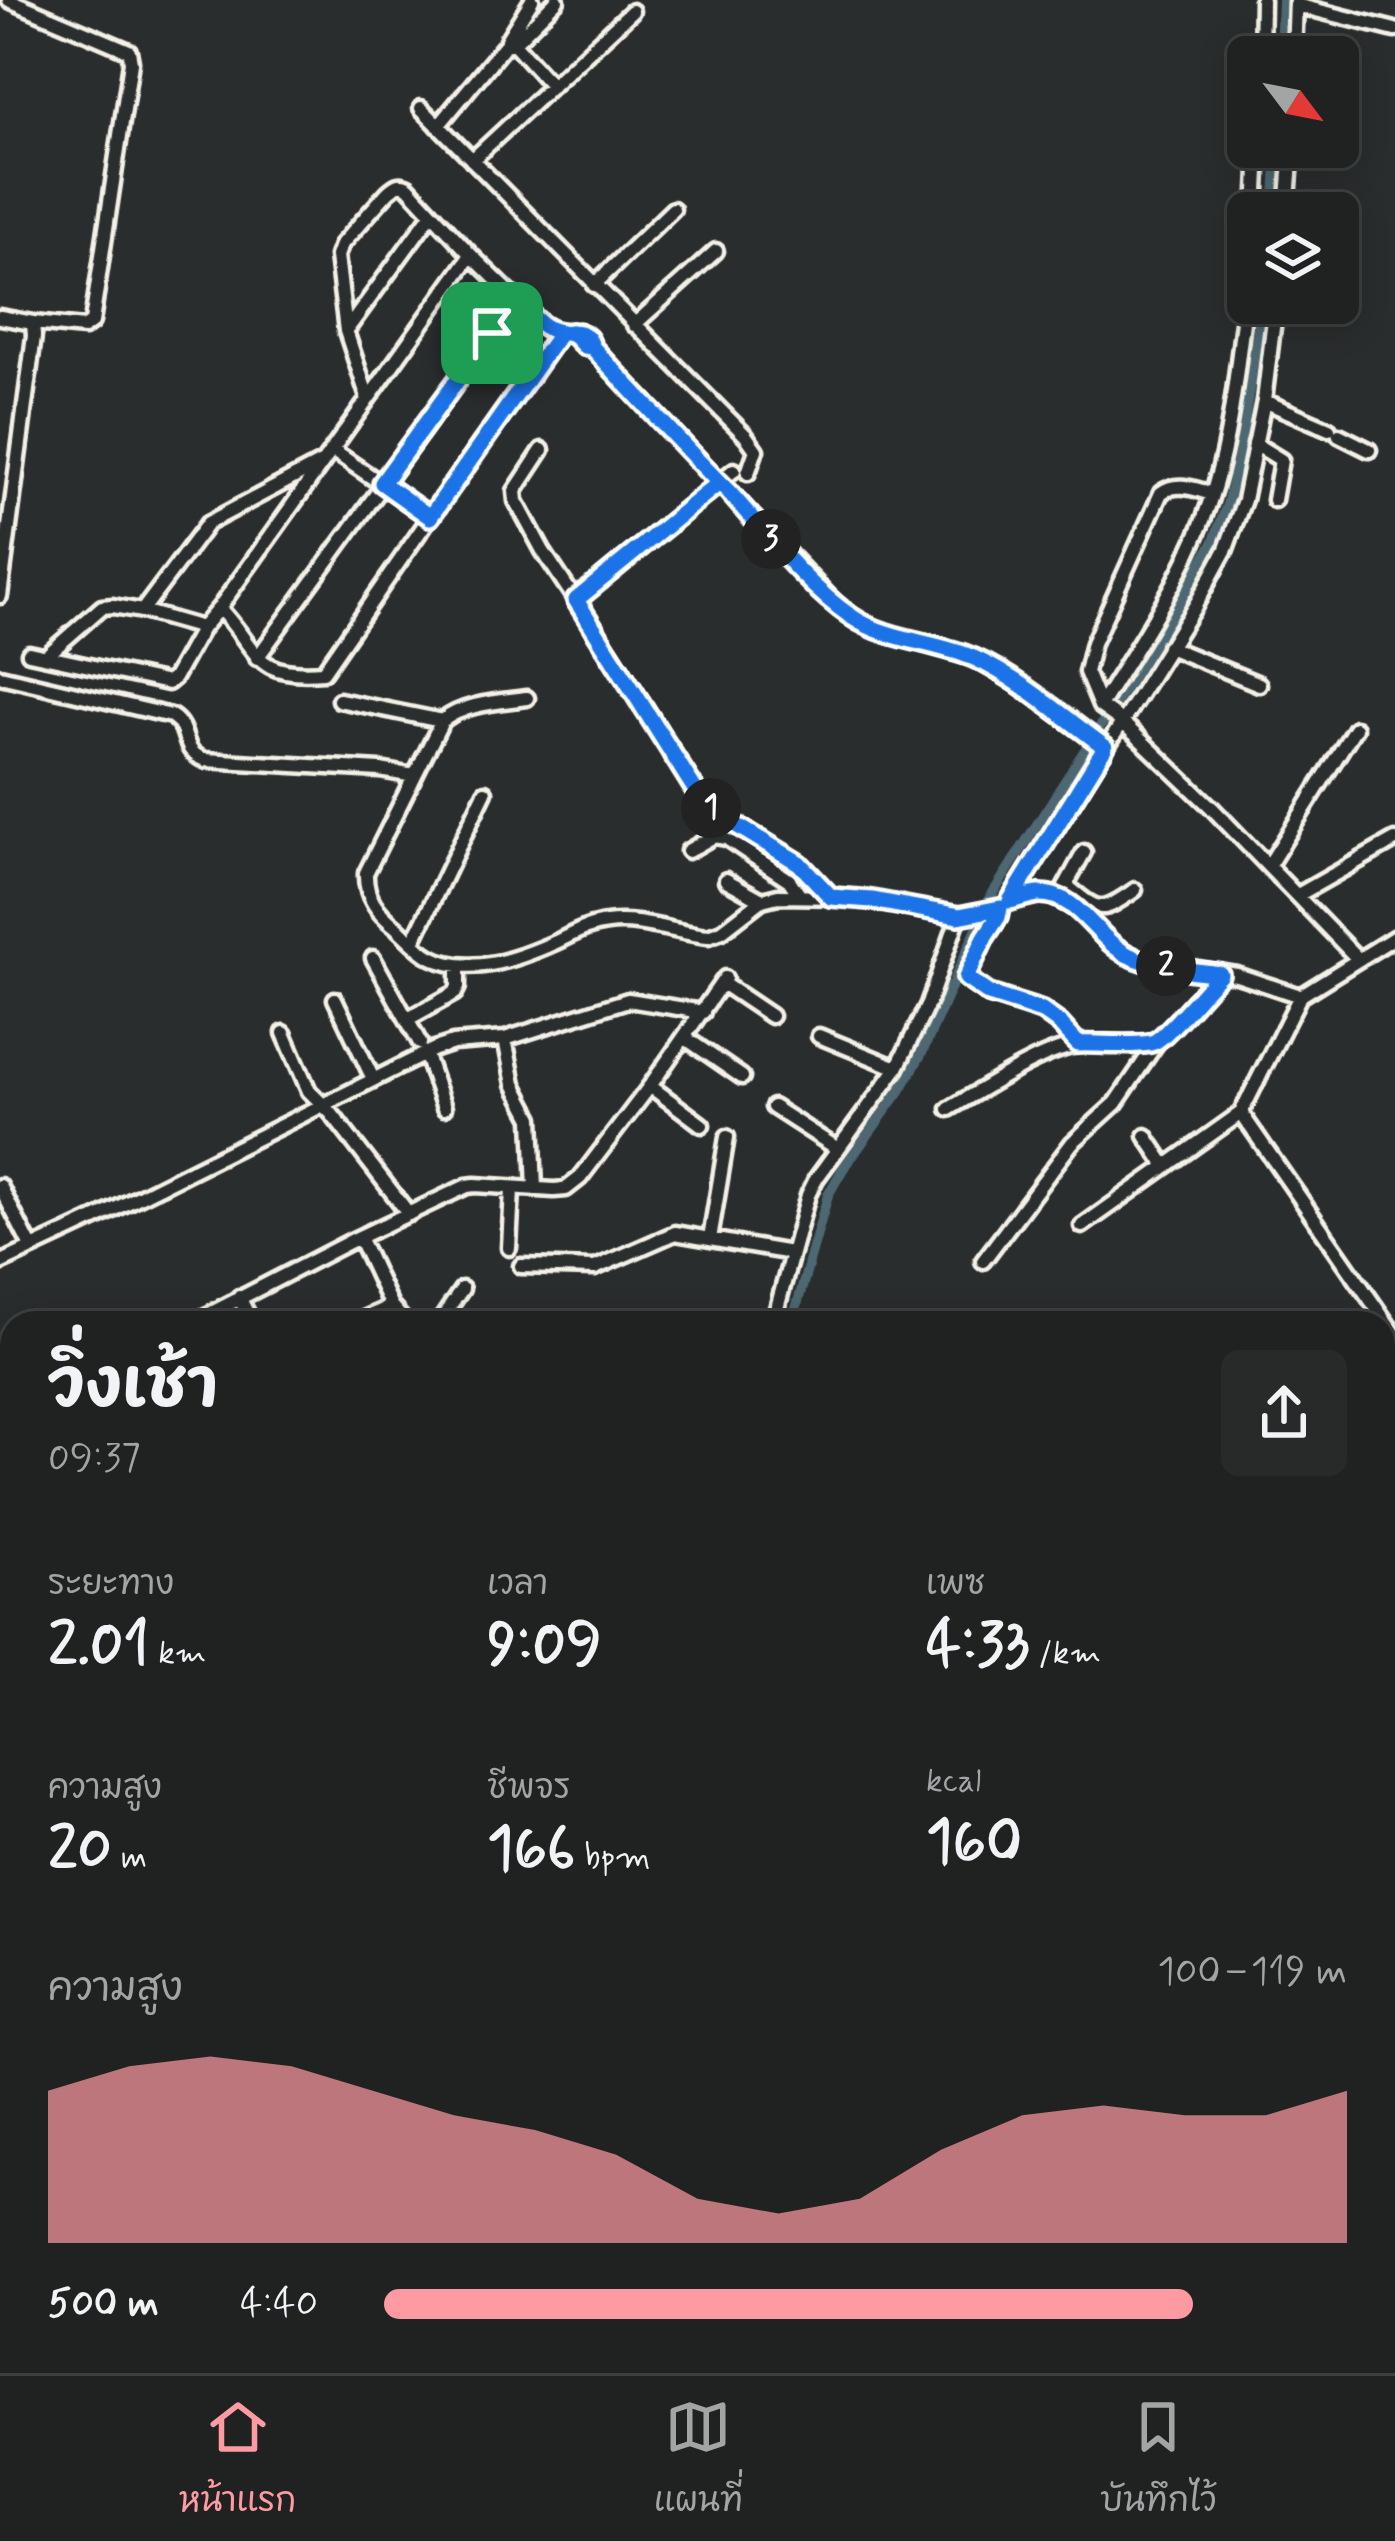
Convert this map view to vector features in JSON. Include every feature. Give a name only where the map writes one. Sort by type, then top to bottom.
[{"type":"street","points":[[0,317],[84,328],[92,322],[131,62],[128,51],[9,0]]},
{"type":"street","points":[[509,42],[532,0]]},
{"type":"street","points":[[438,126],[509,42],[557,0]]},
{"type":"street","points":[[1261,36],[1262,0]]},
{"type":"street","points":[[1295,36],[1296,3],[1395,30]]},
{"type":"street","points":[[472,160],[632,11]]},
{"type":"street","points":[[509,42],[552,86]]},
{"type":"street","points":[[421,108],[756,450],[724,487],[576,600]]},
{"type":"street","points":[[368,398],[346,331],[337,268],[341,245],[396,185],[408,187],[549,331],[586,336],[817,587],[856,620],[976,659],[1101,744]]},
{"type":"street","points":[[594,284],[673,208]]},
{"type":"street","points":[[346,331],[432,212]]},
{"type":"street","points":[[634,325],[716,251]]},
{"type":"street","points":[[29,653],[171,682],[202,628],[471,254]]},
{"type":"street","points":[[256,658],[514,297]]},
{"type":"street","points":[[0,596],[33,323]]},
{"type":"street","points":[[1101,707],[1178,575],[1212,494],[1224,451],[1242,324]]},
{"type":"street","points":[[995,908],[1196,606],[1226,549],[1244,500],[1256,444],[1273,324]]},
{"type":"street","points":[[219,608],[269,668],[323,672],[565,333]]},
{"type":"street","points":[[1264,401],[1369,450]]},
{"type":"street","points":[[1256,444],[1281,460],[1274,500]]},
{"type":"street","points":[[332,450],[430,517]]},
{"type":"street","points":[[542,450],[515,490],[516,501],[699,796],[713,811],[799,863],[831,897]]},
{"type":"street","points":[[142,610],[208,523],[320,463]]},
{"type":"street","points":[[1212,494],[1184,486],[1161,493],[1086,663],[1089,684],[1101,707],[1269,865],[1357,958]]},
{"type":"street","points":[[46,656],[102,607],[113,605],[202,628]]},
{"type":"street","points":[[1168,647],[1259,684]]},
{"type":"street","points":[[0,676],[171,716],[184,728],[191,752],[205,760],[414,776]]},
{"type":"street","points":[[526,698],[468,708],[442,721],[369,865],[366,882],[373,903],[433,958],[458,967],[497,963],[587,927],[614,922],[708,936],[722,931],[762,900],[778,896],[872,900],[959,916],[1037,894],[1058,898],[1082,913],[1106,941],[1129,955],[1254,980],[1300,996]]},
{"type":"street","points":[[339,700],[442,721]]},
{"type":"street","points":[[1269,865],[1355,728]]},
{"type":"street","points":[[413,942],[485,792]]},
{"type":"street","points":[[688,851],[713,836],[726,838],[789,880],[800,896]]},
{"type":"street","points":[[1298,895],[1395,840]]},
{"type":"street","points":[[1058,898],[1084,852]]},
{"type":"street","points":[[726,880],[762,900]]},
{"type":"street","points":[[1066,885],[1101,908],[1111,907],[1135,890]]},
{"type":"street","points":[[995,908],[998,917],[966,978],[989,994],[1042,1011],[1078,1044]]},
{"type":"street","points":[[775,1311],[808,1195],[897,1068],[928,1004],[959,916]]},
{"type":"street","points":[[1082,1226],[1241,1113],[1300,996],[1395,937]]},
{"type":"street","points":[[374,958],[423,1048],[444,1108]]},
{"type":"street","points":[[408,1019],[455,993],[458,967]]},
{"type":"street","points":[[983,1261],[1072,1143],[1123,1094],[1158,1041],[1220,974]]},
{"type":"street","points":[[215,1311],[467,1186],[566,1189],[580,1178],[650,1086],[723,981],[772,1016]]},
{"type":"street","points":[[334,999],[373,1079]]},
{"type":"street","points":[[0,1263],[322,1106],[423,1048],[506,1039],[628,1000],[703,1012]]},
{"type":"street","points":[[284,1033],[303,1082],[409,1214]]},
{"type":"street","points":[[820,1036],[897,1068]]},
{"type":"street","points":[[684,1037],[742,1077]]},
{"type":"street","points":[[506,1039],[514,1084],[532,1118],[535,1189]]},
{"type":"street","points":[[949,1109],[1019,1068],[1078,1044],[1158,1041]]},
{"type":"street","points":[[650,1086],[702,1125]]},
{"type":"street","points":[[773,1106],[838,1149]]},
{"type":"street","points":[[1241,1113],[1378,1311]]},
{"type":"street","points":[[1146,1136],[1166,1166]]},
{"type":"street","points":[[710,1239],[727,1137]]},
{"type":"street","points":[[0,1186],[31,1247]]},
{"type":"street","points":[[509,1248],[512,1189]]},
{"type":"street","points":[[521,1266],[595,1268],[675,1233],[791,1253]]},
{"type":"street","points":[[360,1239],[395,1311]]},
{"type":"street","points":[[447,1311],[462,1289]]},
{"type":"street","points":[[239,1298],[246,1311]]},
{"type":"street","points":[[380,1311],[391,1306]]},
{"type":"waterway","points":[[1281,36],[1282,0]]},
{"type":"waterway","points":[[1275,192],[1277,168]]},
{"type":"waterway","points":[[795,1311],[828,1195],[922,1053],[991,896],[1213,543],[1239,455],[1259,324]]},
{"type":"route","points":[[492,333],[382,483],[430,517],[559,334],[571,332],[579,332],[586,336],[838,606],[888,634],[976,659],[1105,747],[1010,901],[1037,894],[1052,896],[1072,904],[1106,941],[1129,955],[1220,974],[1158,1041],[1078,1044],[1042,1011],[989,994],[966,978],[1000,908],[959,916],[831,897],[799,863],[713,811],[576,600],[719,483],[592,347],[574,339],[571,332],[549,331],[514,297],[492,333]]}]
